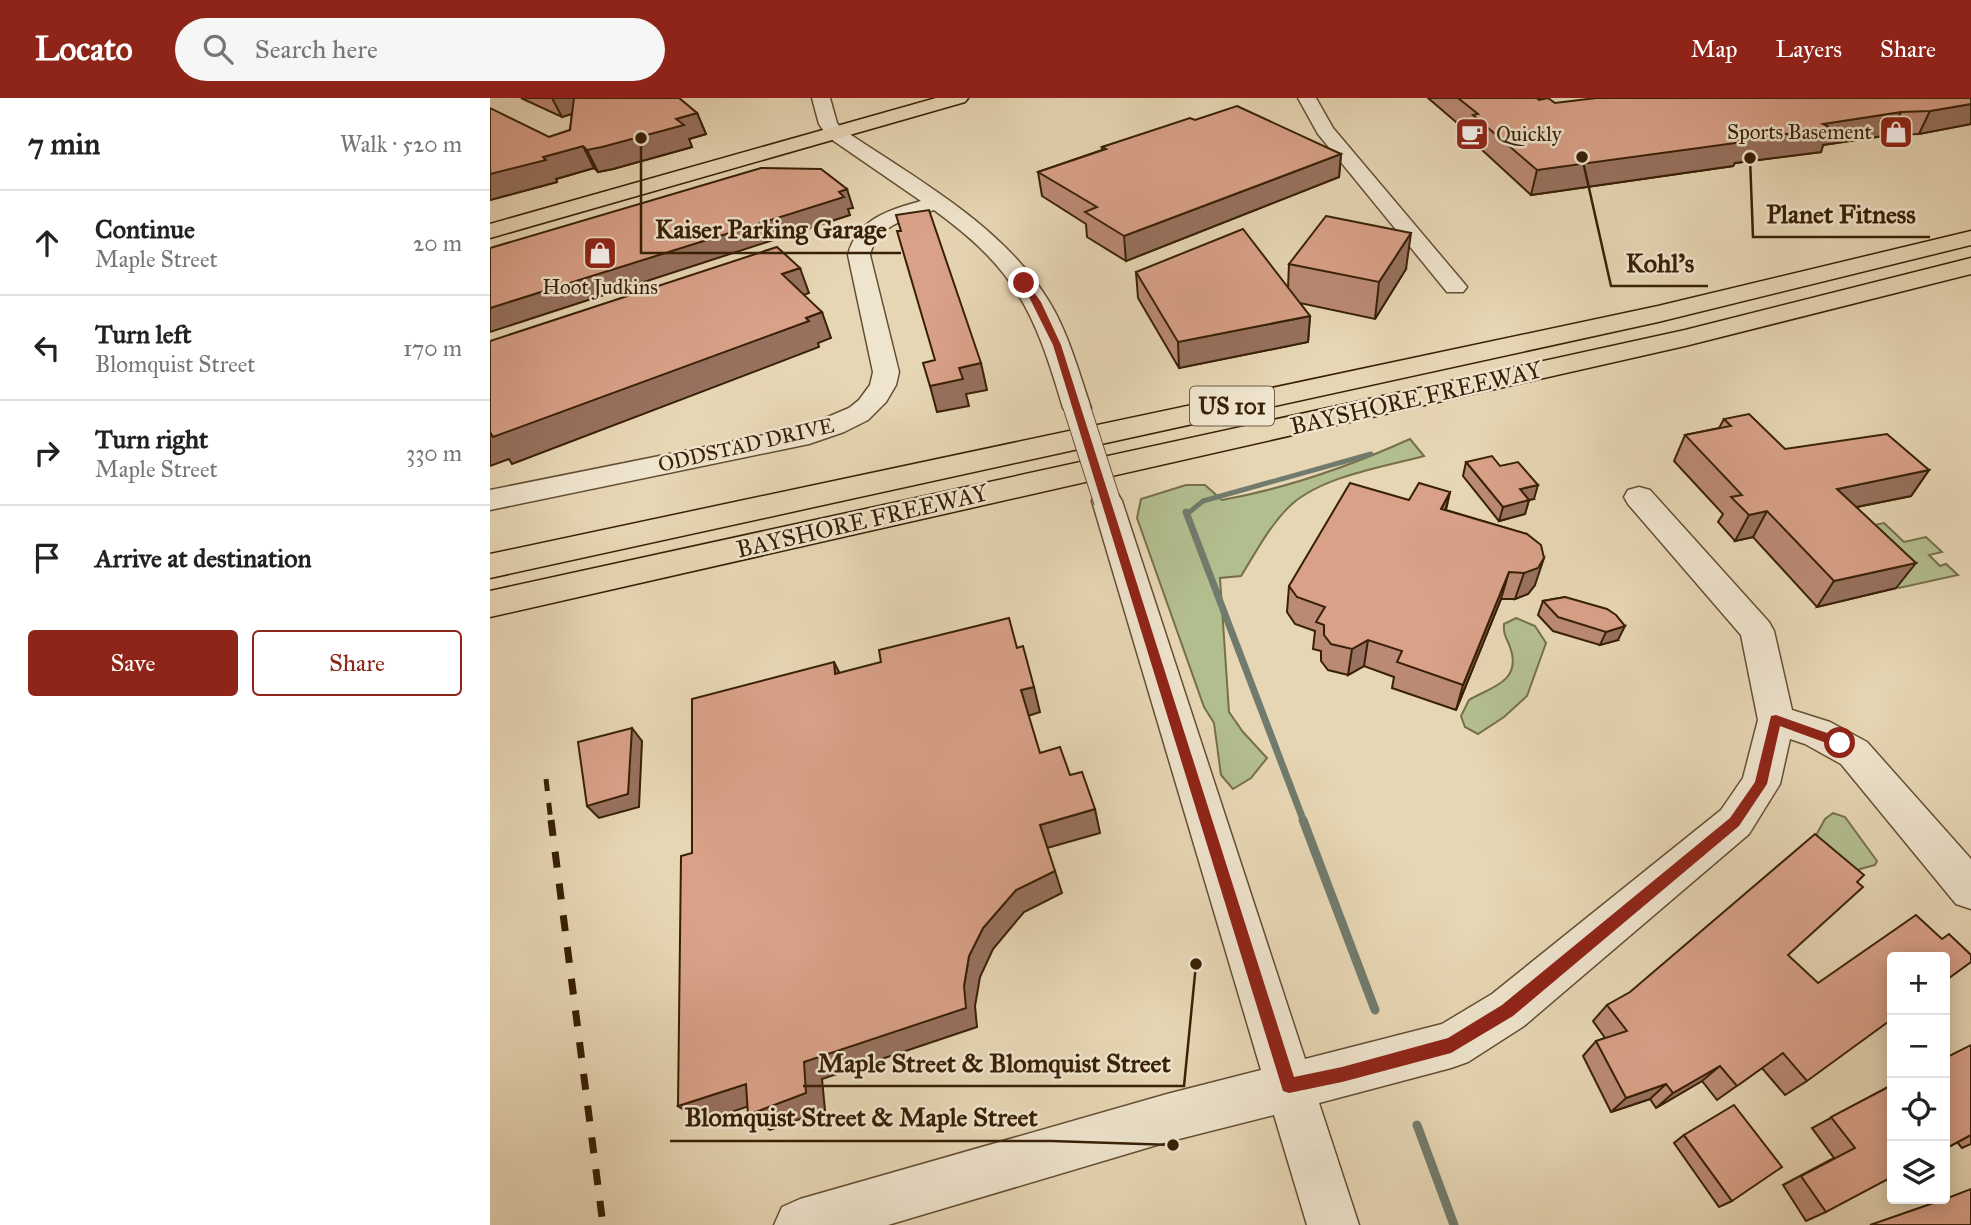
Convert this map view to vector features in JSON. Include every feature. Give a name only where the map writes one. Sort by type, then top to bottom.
[{"type":"main road","points":[[490,231],[645,187],[920,98]]},
{"type":"main road","points":[[490,217],[672,167],[958,98]]},
{"type":"main road","points":[[645,187],[672,167]]},
{"type":"main road","name":"BAYSHORE FREEWAY","points":[[491,566],[1634,320],[1817,278],[1971,238]]},
{"type":"main road","name":"BAYSHORE FREEWAY","points":[[490,604],[1685,338],[1971,266]]},
{"type":"street","points":[[821,98],[831,128],[983,239],[1024,283],[1037,302],[1057,345],[1333,1225]]},
{"type":"street","points":[[1287,98],[1325,130]]},
{"type":"street","points":[[1307,98],[1325,130],[1455,287]]},
{"type":"street","name":"ODDSTAD DRIVE","points":[[490,499],[809,435],[851,419],[878,396],[886,372],[859,255],[862,240],[882,223],[935,203]]},
{"type":"street","points":[[800,1225],[1154,1121],[1451,1045],[1508,1010],[1735,822],[1761,784],[1776,720],[1757,631],[1639,497]]},
{"type":"street","points":[[1776,720],[1817,733],[1854,753],[1971,890]]},
{"type":"green space","points":[[1410,439],[1424,456],[1337,479],[1305,494],[1277,520],[1241,576],[1220,578],[1229,712],[1267,758],[1251,778],[1233,789],[1221,775],[1214,723],[1204,707],[1137,518],[1141,499],[1186,485],[1205,485],[1222,500],[1246,495],[1318,475]]},
{"type":"green space","points":[[1884,523],[1904,542],[1926,537],[1942,552],[1929,555],[1940,566],[1946,564],[1958,575],[1899,588],[1842,532]]},
{"type":"green space","points":[[1516,618],[1535,626],[1546,643],[1527,696],[1504,717],[1478,734],[1465,727],[1461,716],[1469,700],[1501,683],[1511,670],[1513,661],[1504,624]]},
{"type":"green space","points":[[1833,813],[1845,817],[1877,861],[1875,865],[1860,869],[1845,880],[1813,841],[1825,819]]},
{"type":"building","points":[[574,98],[679,98],[697,113],[676,119],[684,125],[602,147],[587,150],[583,146],[543,157],[546,160],[490,174],[490,108],[549,137],[570,130]]},
{"type":"building","points":[[1458,98],[1548,98],[1555,103],[1596,98],[1971,98],[1971,104],[1823,124],[1831,128],[1739,140],[1743,142],[1537,170],[1473,115],[1478,114]]},
{"type":"building","points":[[1237,106],[1341,154],[1124,236],[1085,212],[1097,207],[1038,172],[1106,149],[1102,147],[1190,118],[1195,120]]},
{"type":"building","points":[[761,168],[821,169],[847,189],[839,192],[844,197],[490,308],[490,248]]},
{"type":"building","points":[[929,210],[981,363],[959,368],[963,379],[930,386],[923,363],[935,360],[897,231],[901,231],[896,215]]},
{"type":"building","points":[[1326,216],[1411,233],[1379,282],[1289,264]]},
{"type":"building","points":[[1243,229],[1310,316],[1178,342],[1136,272]]},
{"type":"building","points":[[777,247],[800,268],[782,274],[822,312],[806,318],[809,321],[493,437],[490,432],[490,341]]},
{"type":"building","points":[[1749,414],[1785,449],[1887,434],[1929,470],[1837,489],[1916,563],[1834,581],[1767,511],[1749,515],[1731,497],[1742,495],[1685,435],[1731,426],[1724,419]]},
{"type":"building","points":[[1492,456],[1500,466],[1518,462],[1538,485],[1520,489],[1529,500],[1503,507],[1466,462]]},
{"type":"building","points":[[1350,483],[1409,500],[1419,483],[1450,492],[1441,509],[1527,534],[1541,545],[1544,558],[1538,568],[1524,573],[1509,572],[1463,685],[1397,662],[1402,651],[1368,640],[1352,649],[1331,644],[1324,635],[1324,625],[1316,622],[1325,607],[1297,597],[1289,586]]},
{"type":"building","points":[[1565,597],[1607,609],[1625,626],[1606,632],[1558,617],[1543,601]]},
{"type":"building","points":[[1009,618],[1017,648],[1023,646],[1034,687],[1021,690],[1040,753],[1060,747],[1070,775],[1082,772],[1095,809],[1040,825],[1055,871],[1016,890],[983,928],[969,956],[964,986],[966,1008],[804,1062],[806,1093],[748,1115],[746,1084],[678,1106],[681,856],[692,853],[692,699],[834,662],[835,674],[881,662],[879,650]]},
{"type":"building","points":[[632,728],[628,794],[587,806],[578,742]]},
{"type":"building","points":[[1815,834],[1864,875],[1857,882],[1863,887],[1788,955],[1818,983],[1916,915],[1942,939],[1949,934],[1971,955],[1971,962],[1950,977],[1950,952],[1887,952],[1887,1023],[1807,1081],[1783,1053],[1737,1086],[1720,1066],[1673,1093],[1666,1084],[1626,1098],[1596,1041],[1627,1031],[1607,1005],[1630,992]]},
{"type":"building","points":[[1971,1045],[1971,1135],[1950,1146],[1950,1078],[1950,1056]]},
{"type":"building","points":[[1887,1088],[1887,1180],[1826,1212],[1801,1176],[1855,1148],[1831,1117]]},
{"type":"building","points":[[1734,1105],[1782,1167],[1732,1201],[1684,1135]]},
{"type":"building","points":[[1971,1189],[1971,1225],[1870,1225],[1931,1204],[1950,1204],[1950,1197]]},
{"type":"waterway","points":[[1187,514],[1203,501],[1371,454]]},
{"type":"waterway","points":[[1186,512],[1304,822]]},
{"type":"waterway","points":[[1303,820],[1375,1010]]},
{"type":"waterway","points":[[1417,1125],[1454,1225]]},
{"type":"railway","points":[[546,779],[551,822]]},
{"type":"railway","points":[[551,820],[603,1225]]},
{"type":"place","name":"Sports Basement","points":[[1896,132]]},
{"type":"place","name":"Quickly","points":[[1472,134]]},
{"type":"place","name":"Kaiser Parking Garage","points":[[641,138]]},
{"type":"place","name":"Kohl's","points":[[1582,157]]},
{"type":"place","name":"Planet Fitness","points":[[1750,158]]},
{"type":"place","name":"Hoot Judkins","points":[[600,253]]},
{"type":"place","name":"Maple Street & Blomquist Street","points":[[1196,964]]},
{"type":"place","name":"Blomquist Street & Maple Street","points":[[1173,1145]]},
{"type":"route","points":[[1024,283],[1037,302],[1057,345],[1289,1086],[1451,1045],[1508,1010],[1735,822],[1761,784],[1776,720],[1840,743]]}]
